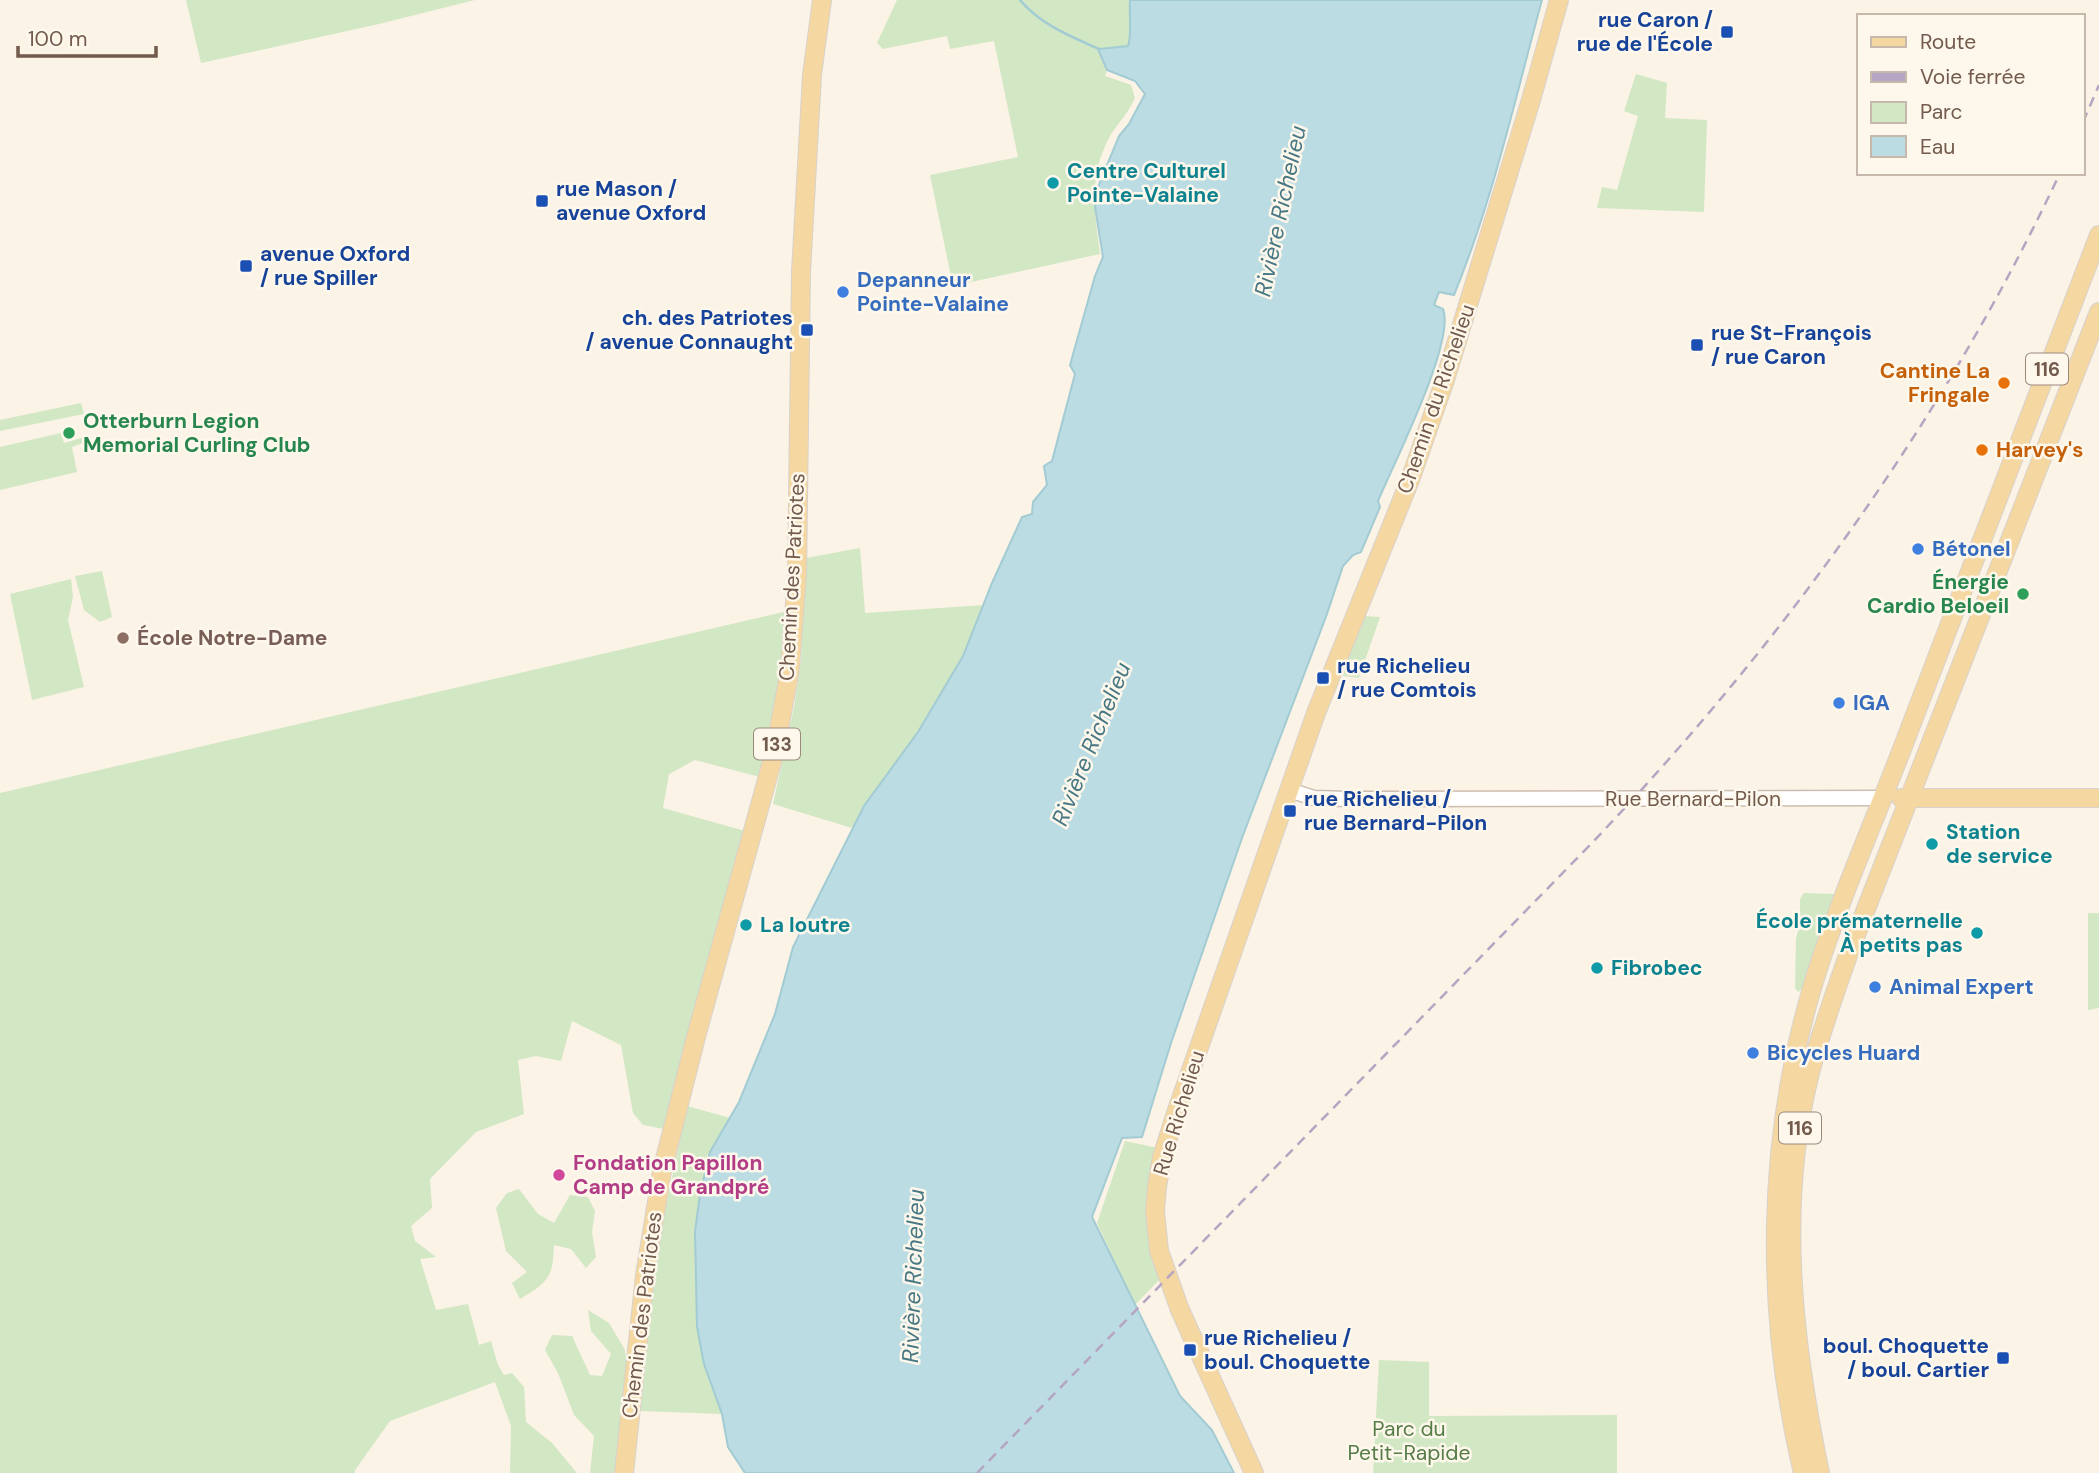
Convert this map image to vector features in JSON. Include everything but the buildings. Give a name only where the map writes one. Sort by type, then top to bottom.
[{"type":"main road","name":"Chemin des Patriotes","points":[[624,1473],[645,1275],[660,1182],[697,1032],[775,751],[789,678],[797,575],[802,243],[815,47],[822,0]]},
{"type":"main road","name":"Chemin du Richelieu","points":[[1289,790],[1325,689],[1405,491],[1444,383],[1559,0]]},
{"type":"main road","name":"116","points":[[1803,1473],[1789,1406],[1777,1303],[1777,1202],[1785,1116],[1802,1029],[1816,974],[1846,890],[2099,235]]},
{"type":"main road","name":"116","points":[[1820,1473],[1801,1374],[1793,1299],[1792,1219],[1800,1130],[1809,1080],[1827,1015],[2099,312]]},
{"type":"main road","name":"Rue Richelieu","points":[[1254,1473],[1166,1273],[1159,1251],[1155,1211],[1159,1171],[1167,1142],[1289,790]]},
{"type":"main road","name":"Rue Bernard-Pilon","points":[[1883,799],[2099,798]]},
{"type":"street","name":"Rue Bernard-Pilon","points":[[1289,790],[1314,798],[1349,799],[1883,799]]},
{"type":"green space","points":[[186,0],[475,0],[201,63]]},
{"type":"green space","points":[[897,0],[1130,0],[1128,46],[1099,49],[1107,70],[1105,76],[1131,85],[1135,98],[1108,140],[1098,168],[1095,196],[1100,254],[953,286],[930,175],[1018,157],[994,41],[950,49],[947,36],[883,49],[877,43]]},
{"type":"green space","points":[[1636,74],[1667,83],[1665,118],[1707,120],[1704,212],[1597,208],[1602,187],[1617,190],[1638,116],[1624,111]]},
{"type":"green space","points":[[81,403],[84,414],[0,431],[0,420]]},
{"type":"green space","points":[[61,433],[64,443],[88,436],[88,441],[72,447],[77,472],[0,490],[0,447]]},
{"type":"green space","points":[[860,548],[865,613],[985,605],[936,703],[852,828],[773,804],[801,660],[806,558]]},
{"type":"green space","points":[[102,571],[112,617],[100,622],[84,610],[75,576]]},
{"type":"green space","points":[[71,579],[73,597],[68,620],[84,687],[32,700],[10,594]]},
{"type":"green space","points":[[788,611],[781,674],[760,777],[695,760],[669,774],[663,808],[745,831],[664,1129],[643,1125],[633,1113],[621,1045],[572,1021],[561,1061],[536,1056],[518,1060],[524,1114],[476,1132],[430,1179],[432,1208],[411,1226],[415,1241],[436,1257],[420,1259],[436,1310],[468,1304],[479,1345],[491,1341],[504,1375],[512,1373],[524,1387],[526,1422],[552,1443],[577,1473],[510,1473],[511,1426],[495,1382],[390,1421],[355,1473],[0,1473],[0,793]]},
{"type":"green space","points":[[1364,616],[1380,617],[1359,678],[1343,676],[1341,673]]},
{"type":"green space","points":[[1804,893],[1836,894],[1804,987],[1798,992],[1795,988],[1796,939],[1800,922],[1800,899]]},
{"type":"green space","points":[[2088,913],[2099,913],[2099,1008],[2088,1010]]},
{"type":"green space","points":[[687,1106],[730,1118],[710,1152],[695,1232],[697,1327],[704,1364],[722,1414],[639,1411],[654,1279]]},
{"type":"green space","points":[[1125,1141],[1158,1148],[1160,1279],[1135,1305],[1097,1223]]},
{"type":"green space","points":[[519,1189],[538,1214],[554,1223],[570,1195],[588,1197],[595,1211],[592,1232],[596,1257],[586,1268],[571,1249],[554,1245],[552,1265],[547,1278],[520,1299],[512,1283],[527,1272],[506,1251],[496,1208],[507,1193]]},
{"type":"green space","points":[[588,1310],[609,1323],[625,1350],[627,1367],[616,1473],[590,1473],[594,1436],[574,1415],[558,1373],[545,1350],[552,1335],[572,1336],[590,1375],[602,1376],[611,1354],[591,1331]]},
{"type":"green space","name":"Parc du Petit-Rapide","points":[[1379,1360],[1429,1362],[1429,1416],[1617,1415],[1617,1473],[1373,1473]]},
{"type":"water","name":"Rivière Richelieu","points":[[1130,0],[1542,0],[1502,149],[1468,259],[1454,295],[1439,292],[1434,305],[1443,309],[1445,325],[1421,404],[1378,501],[1380,507],[1361,552],[1353,555],[1343,566],[1242,838],[1171,1043],[1142,1137],[1122,1138],[1092,1217],[1180,1396],[1212,1430],[1234,1473],[745,1473],[728,1447],[722,1414],[704,1364],[697,1327],[695,1232],[710,1152],[739,1102],[775,1014],[793,947],[864,806],[918,732],[963,656],[1022,517],[1032,514],[1033,502],[1047,485],[1044,466],[1052,461],[1075,374],[1070,365],[1103,257],[1095,207],[1098,187],[1119,136],[1129,124],[1145,94],[1135,81],[1107,70],[1098,49],[1128,46]]},
{"type":"waterway","points":[[1020,0],[1047,23],[1099,49]]},
{"type":"railway","points":[[2085,117],[2099,85]]},
{"type":"railway","points":[[977,1473],[1590,845],[1727,691],[1791,611],[1910,443],[1964,355],[2014,265],[2059,175]]},
{"type":"place","name":"rue Caron / rue de l'École","points":[[1727,32]]},
{"type":"place","name":"Centre Culturel Pointe-Valaine","points":[[1053,183]]},
{"type":"place","name":"rue Mason / avenue Oxford","points":[[542,201]]},
{"type":"place","name":"avenue Oxford / rue Spiller","points":[[246,266]]},
{"type":"place","name":"Depanneur Pointe-Valaine","points":[[843,292]]},
{"type":"place","name":"ch. des Patriotes / avenue Connaught","points":[[807,330]]},
{"type":"place","name":"rue St-François / rue Caron","points":[[1697,345]]},
{"type":"place","name":"Cantine La Fringale","points":[[2004,383]]},
{"type":"place","name":"Otterburn Legion Memorial Curling Club","points":[[69,433]]},
{"type":"place","name":"Harvey's","points":[[1982,450]]},
{"type":"place","name":"Bétonel","points":[[1918,549]]},
{"type":"place","name":"Énergie Cardio Beloeil","points":[[2023,594]]},
{"type":"place","name":"École Notre-Dame","points":[[123,638]]},
{"type":"place","name":"rue Richelieu / rue Comtois","points":[[1323,678]]},
{"type":"place","name":"IGA","points":[[1839,703]]},
{"type":"place","name":"rue Richelieu / rue Bernard-Pilon","points":[[1290,811]]},
{"type":"place","name":"Station de service","points":[[1932,844]]},
{"type":"place","name":"La loutre","points":[[746,925]]},
{"type":"place","name":"École prématernelle À petits pas","points":[[1977,933]]},
{"type":"place","name":"Fibrobec","points":[[1597,968]]},
{"type":"place","name":"Animal Expert","points":[[1875,987]]},
{"type":"place","name":"Bicycles Huard","points":[[1753,1053]]},
{"type":"place","name":"Fondation Papillon Camp de Grandpré","points":[[559,1175]]},
{"type":"place","name":"rue Richelieu / boul. Choquette","points":[[1190,1350]]},
{"type":"place","name":"boul. Choquette / boul. Cartier","points":[[2003,1358]]}]
